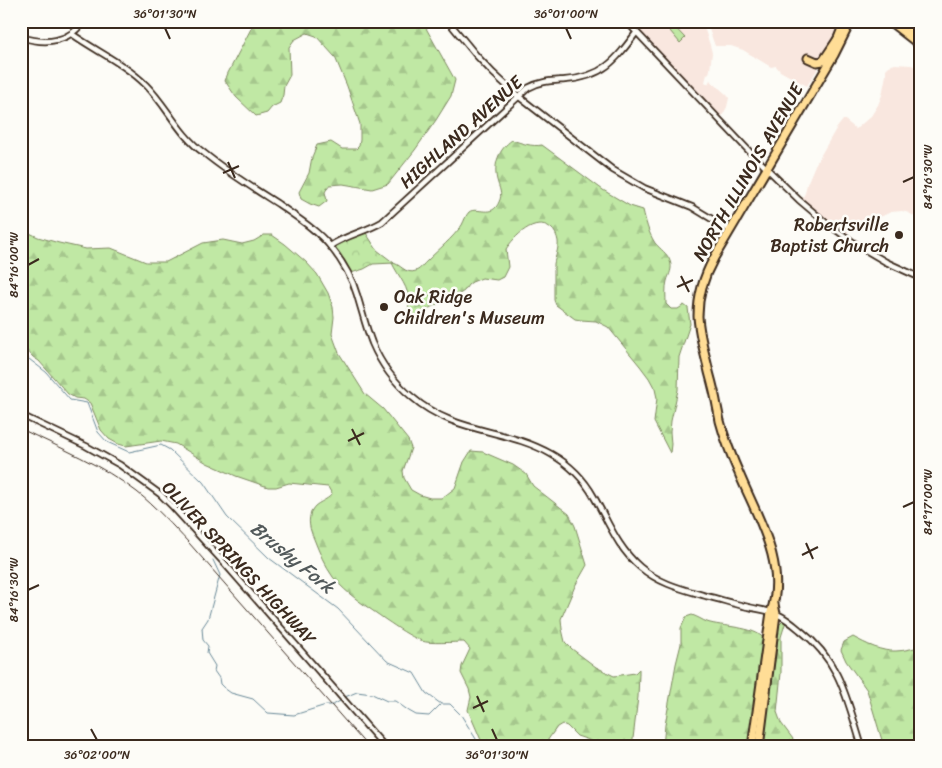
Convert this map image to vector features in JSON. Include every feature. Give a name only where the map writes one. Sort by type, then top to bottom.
[{"type":"highway","points":[[844,21],[845,30]]},
{"type":"highway","points":[[819,72],[818,66],[808,58],[817,62],[823,61],[853,21]]},
{"type":"highway","points":[[889,21],[921,46]]},
{"type":"highway","points":[[896,21],[921,40]]},
{"type":"highway","points":[[901,21],[921,40]]},
{"type":"highway","name":"NORTH ILLINOIS AVENUE","points":[[774,613],[776,586],[773,554],[732,457],[720,420],[701,340],[699,305],[706,273],[728,229],[834,55],[845,30]]},
{"type":"highway","points":[[765,166],[838,39]]},
{"type":"highway","points":[[752,747],[774,613]]},
{"type":"highway","points":[[759,747],[774,613]]},
{"type":"street","points":[[21,37],[48,42],[61,39],[72,34],[84,21]]},
{"type":"street","points":[[448,21],[480,59],[518,96],[621,175],[644,188],[692,207],[728,229]]},
{"type":"street","points":[[626,21],[748,151],[799,200],[840,233],[857,244],[886,262],[921,278]]},
{"type":"street","name":"HIGHLAND AVENUE","points":[[330,246],[341,239],[382,222],[528,88],[541,82],[579,78],[596,73],[616,59],[636,33]]},
{"type":"street","points":[[72,34],[125,68],[143,82],[190,142],[309,226],[330,246],[353,284],[367,330],[378,355],[396,382],[411,397],[432,412],[454,422],[540,448],[563,462],[577,474],[588,488],[620,546],[638,565],[659,580],[684,590],[774,613],[786,619],[809,638],[823,652],[833,666],[842,686],[862,747]]},
{"type":"street","name":"OLIVER SPRINGS HIGHWAY","points":[[21,415],[112,460],[160,494],[242,583],[385,747]]},
{"type":"shaded area","points":[[631,21],[702,21],[712,53],[710,70],[705,82],[708,84],[710,80],[729,98],[721,118],[705,102],[700,94]]},
{"type":"shaded area","points":[[706,21],[840,21],[836,37],[807,86],[780,71],[776,66],[771,67],[743,50],[731,46],[715,46]]},
{"type":"shaded area","points":[[895,64],[921,68],[921,101],[919,103],[921,107],[921,218],[918,219],[902,211],[891,212],[844,234],[802,201],[802,199],[815,165],[836,129],[845,120],[856,129],[871,116],[882,95],[886,69]]},
{"type":"green space","points":[[255,21],[422,21],[455,80],[451,96],[436,120],[388,184],[372,189],[343,184],[329,185],[325,192],[327,201],[319,207],[301,199],[299,192],[309,173],[312,157],[317,145],[331,142],[342,149],[356,149],[359,146],[360,140],[360,124],[335,57],[316,36],[307,33],[294,40],[289,47],[290,75],[284,86],[280,103],[272,107],[267,113],[256,116],[236,97],[225,81]]},
{"type":"green space","points":[[669,21],[685,38],[680,43],[665,25]]},
{"type":"green space","points":[[512,140],[530,145],[542,145],[603,190],[630,206],[643,210],[655,243],[669,258],[671,267],[666,284],[666,304],[671,309],[678,309],[684,305],[688,308],[690,324],[679,357],[678,390],[671,421],[670,453],[654,422],[657,398],[655,389],[640,366],[608,327],[596,321],[575,319],[556,305],[554,300],[554,264],[558,241],[551,228],[538,224],[532,226],[510,244],[506,249],[508,267],[503,277],[497,280],[482,278],[472,282],[461,293],[406,320],[409,304],[408,293],[392,263],[412,272],[418,270],[454,235],[469,212],[476,210],[489,211],[496,207],[501,196],[496,174],[498,157],[500,152]]},
{"type":"green space","points":[[21,229],[38,237],[86,249],[111,248],[146,262],[166,262],[203,243],[223,240],[242,244],[254,241],[264,235],[272,235],[285,244],[317,274],[328,293],[334,317],[332,334],[339,353],[365,394],[383,409],[408,440],[411,448],[403,471],[404,478],[411,490],[430,498],[441,498],[455,488],[464,462],[471,451],[483,452],[513,465],[526,474],[533,486],[569,514],[575,526],[587,565],[575,586],[561,619],[565,642],[596,667],[614,676],[635,673],[639,669],[638,697],[632,747],[600,747],[589,740],[577,736],[567,726],[562,724],[557,727],[547,741],[549,747],[484,747],[468,710],[471,697],[461,673],[462,666],[470,649],[464,642],[430,642],[413,637],[351,595],[327,568],[310,529],[309,521],[314,507],[332,494],[328,487],[289,483],[268,487],[207,463],[176,444],[161,441],[126,446],[109,439],[101,430],[90,403],[68,394],[21,344]]},
{"type":"green space","points":[[366,233],[377,250],[394,263],[373,264],[351,273],[335,249],[343,240]]},
{"type":"green space","points":[[692,615],[713,624],[746,629],[760,635],[764,639],[749,747],[663,747],[665,725],[681,644],[681,628],[686,617]]},
{"type":"green space","points":[[786,621],[781,637],[781,673],[777,712],[781,723],[799,747],[761,747],[779,625]]},
{"type":"green space","points":[[853,637],[869,645],[891,651],[921,647],[921,747],[884,747],[867,690],[846,661],[841,650],[844,642]]},
{"type":"waterway","name":"Brushy Fork","points":[[21,353],[46,372],[70,400],[87,403],[98,432],[107,442],[129,452],[161,445],[170,450],[203,482],[227,517],[269,558],[338,609],[387,661],[414,673],[426,693],[441,704],[450,704],[461,715],[481,747]]},
{"type":"waterway","points":[[213,560],[220,575],[208,619],[202,628],[203,640],[208,646],[207,653],[215,666],[214,671],[219,678],[220,684],[231,693],[253,699],[268,713],[294,715],[326,705],[333,705],[340,701]]},
{"type":"waterway","points":[[345,697],[357,692],[372,694],[387,701],[395,701],[416,715],[429,716],[440,705]]},
{"type":"railway","points":[[21,429],[110,473],[151,504],[189,543],[368,747]]},
{"type":"place","name":"Robertsville Baptist Church","points":[[899,235]]},
{"type":"place","name":"Oak Ridge Children's Museum","points":[[384,307]]}]
